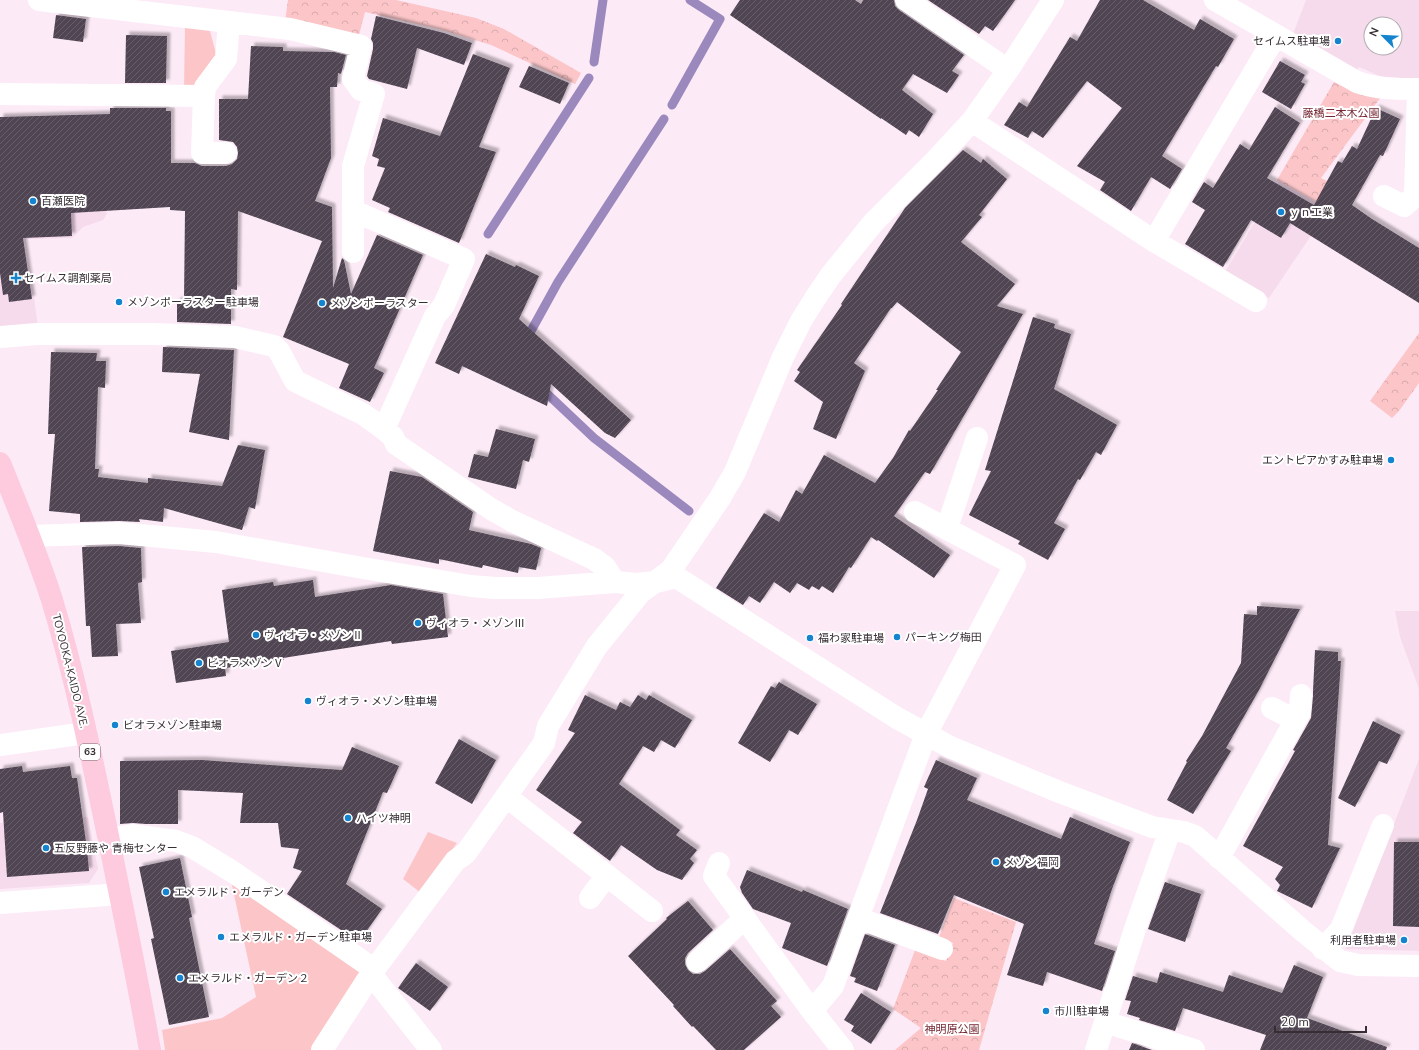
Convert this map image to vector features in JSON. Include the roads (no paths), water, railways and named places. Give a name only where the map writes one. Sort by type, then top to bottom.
[{"type":"main road","name":"TOYOOKA-KAIDO AVE.","points":[[0,463],[51,598],[63,639],[86,733],[139,988],[150,1050]]},
{"type":"street","points":[[39,0],[290,29],[361,46],[353,79],[360,90],[380,96],[353,166],[353,252]]},
{"type":"street","points":[[906,0],[1008,70]]},
{"type":"street","points":[[322,1050],[371,974],[455,861],[466,853],[544,743],[548,726],[597,646],[640,593],[671,570],[720,498],[735,472],[783,357],[801,321],[831,275],[873,223],[934,162],[972,121],[1008,70],[1053,0]]},
{"type":"street","points":[[1215,0],[1357,82],[1370,86],[1386,88],[1419,89],[1415,196],[1404,206],[1384,196]]},
{"type":"street","points":[[226,154],[202,153],[205,87],[226,59],[229,22]]},
{"type":"street","points":[[1154,241],[1276,36]]},
{"type":"street","points":[[0,94],[204,96]]},
{"type":"street","points":[[972,121],[1154,241],[1256,301]]},
{"type":"street","points":[[354,211],[464,258],[444,305],[435,316],[384,429]]},
{"type":"street","points":[[0,337],[37,334],[152,334],[235,337],[274,346],[279,351],[295,381],[363,414],[384,429],[393,438],[396,444],[491,509],[512,521],[594,559],[606,567],[615,582]]},
{"type":"street","points":[[947,528],[977,438]]},
{"type":"street","points":[[812,1011],[833,986],[926,734],[1015,565],[916,512]]},
{"type":"street","points":[[28,536],[119,533],[216,542],[471,586],[495,588],[538,588],[615,582],[638,584],[656,582],[676,577],[897,718],[950,747],[1057,791],[1152,827],[1184,832],[1195,836],[1323,949],[1340,961],[1358,965],[1419,966]]},
{"type":"street","points":[[1220,858],[1300,712],[1300,695]]},
{"type":"street","points":[[1272,708],[1295,720]]},
{"type":"street","points":[[0,745],[86,733]]},
{"type":"street","points":[[507,796],[652,911]]},
{"type":"street","points":[[1323,949],[1341,930],[1383,825]]},
{"type":"street","points":[[1096,1050],[1136,926],[1170,830]]},
{"type":"street","points":[[108,839],[132,835],[176,841],[192,847],[233,872],[368,965],[371,974],[431,1050]]},
{"type":"street","points":[[719,863],[714,876],[812,1011],[843,1050]]},
{"type":"street","points":[[590,898],[607,875]]},
{"type":"street","points":[[0,903],[120,894]]},
{"type":"street","points":[[697,962],[745,918]]},
{"type":"street","points":[[858,918],[942,949]]},
{"type":"street","points":[[1105,1022],[1194,1050]]},
{"type":"waterway","points":[[594,62],[603,0]]},
{"type":"waterway","points":[[672,105],[720,19],[690,0]]},
{"type":"waterway","points":[[488,234],[589,78]]},
{"type":"waterway","points":[[526,340],[558,282],[664,119]]},
{"type":"waterway","points":[[541,388],[594,438],[689,511]]},
{"type":"place","name":"セイムス駐車場","points":[[1338,41]]},
{"type":"place","name":"百瀬医院","points":[[33,201]]},
{"type":"place","name":"ｙｎ工業","points":[[1281,212]]},
{"type":"place","name":"セイムス調剤薬局","points":[[16,278]]},
{"type":"place","name":"メゾンポーラスター駐車場","points":[[119,302]]},
{"type":"place","name":"メゾンポーラスター","points":[[322,303]]},
{"type":"place","name":"エントピアかすみ駐車場","points":[[1391,460]]},
{"type":"place","name":"ヴィオラ・メゾンⅢ","points":[[418,623]]},
{"type":"place","name":"ヴィオラ・メゾンⅡ","points":[[256,635]]},
{"type":"place","name":"パーキング梅田","points":[[897,637]]},
{"type":"place","name":"福わ家駐車場","points":[[810,638]]},
{"type":"place","name":"ビオラメゾンⅤ","points":[[199,663]]},
{"type":"place","name":"ヴィオラ・メゾン駐車場","points":[[308,701]]},
{"type":"place","name":"ビオラメゾン駐車場","points":[[115,725]]},
{"type":"place","name":"ハイツ神明","points":[[348,818]]},
{"type":"place","name":"五反野藤や 青梅センター","points":[[46,848]]},
{"type":"place","name":"メゾン福岡","points":[[996,862]]},
{"type":"place","name":"エメラルド・ガーデン","points":[[166,892]]},
{"type":"place","name":"エメラルド・ガーデン駐車場","points":[[221,937]]},
{"type":"place","name":"利用者駐車場","points":[[1404,940]]},
{"type":"place","name":"エメラルド・ガーデン２","points":[[180,978]]},
{"type":"place","name":"市川駐車場","points":[[1046,1011]]},
{"type":"park label","name":"藤橋二本木公園","points":[[1341,113]]},
{"type":"park label","name":"神明原公園","points":[[952,1029]]}]
